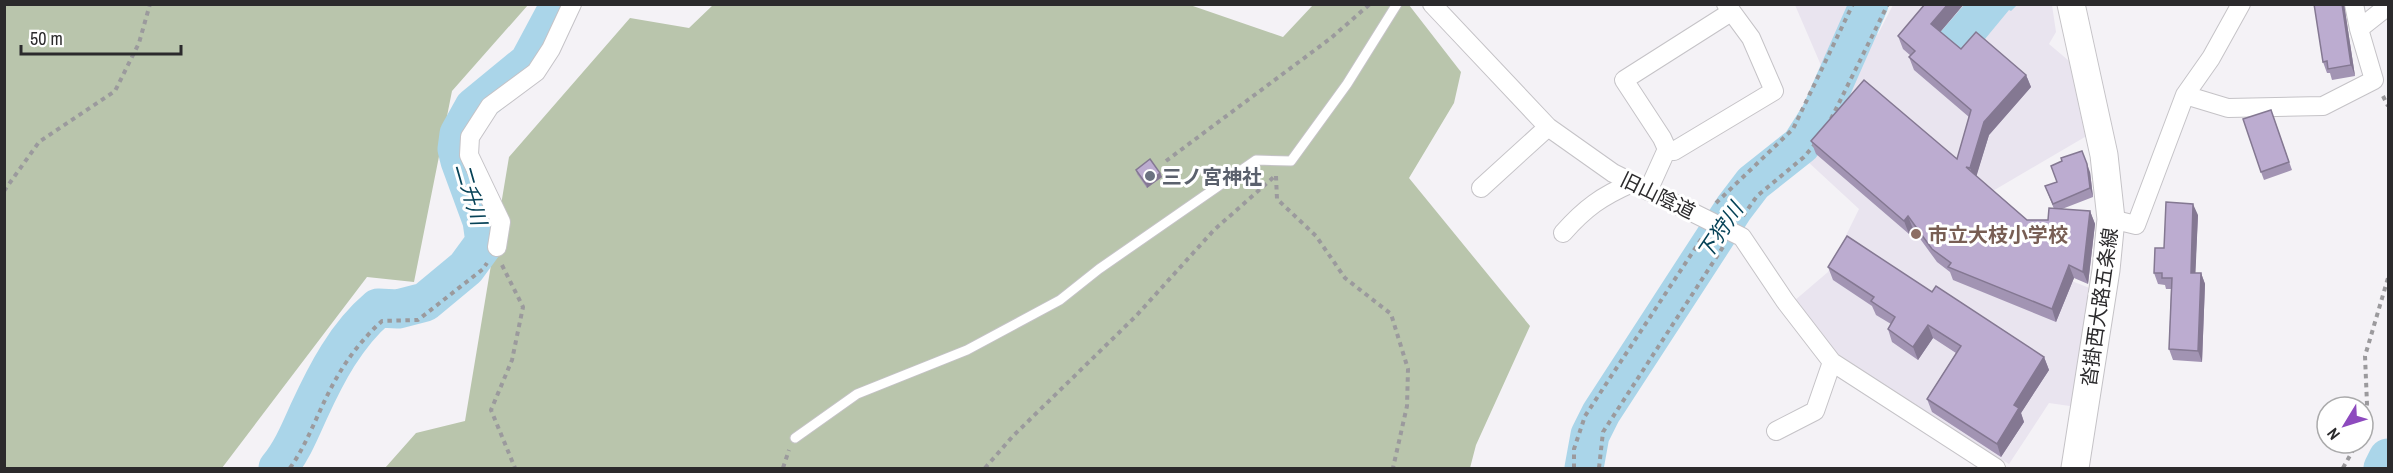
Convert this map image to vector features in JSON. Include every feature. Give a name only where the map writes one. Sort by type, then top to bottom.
[{"type":"main road","name":"沓掛西大路五条線","points":[[2071,4],[2104,155],[2111,219],[2106,270],[2076,468]]},
{"type":"street","points":[[497,247],[501,222],[469,155],[470,137],[490,106],[536,72],[551,49],[572,4]]},
{"type":"street","name":"旧山陰道","points":[[1432,4],[1548,127],[1613,173],[1742,237],[1785,301],[1832,362],[1996,468]]},
{"type":"street","points":[[2111,219],[2136,225],[2185,94],[2211,58],[2241,4]]},
{"type":"street","points":[[2185,94],[2228,108],[2323,106],[2374,80],[2363,26],[2354,4]]},
{"type":"street","points":[[2363,26],[2388,6]]},
{"type":"street","points":[[1729,8],[1751,38],[1774,91],[1674,151],[1667,149],[1624,80],[1729,8]]},
{"type":"street","points":[[1481,188],[1548,127]]},
{"type":"street","points":[[1563,234],[1578,216],[1606,194],[1640,187],[1667,149]]},
{"type":"street","points":[[1776,431],[1815,411],[1832,362]]},
{"type":"lane","points":[[795,438],[857,394],[967,350],[1060,300],[1099,269],[1256,160],[1291,161],[1347,84],[1396,4]]},
{"type":"path","points":[[4,191],[39,142],[115,91],[139,43],[150,4]]},
{"type":"path","points":[[1166,161],[1331,38],[1370,4]]},
{"type":"path","points":[[985,468],[1013,436],[1136,316],[1214,231],[1291,161]]},
{"type":"path","points":[[1276,176],[1277,199],[1316,237],[1345,278],[1391,314],[1408,369],[1407,406],[1393,468]]},
{"type":"path","points":[[290,468],[312,432],[330,390],[363,338],[382,321],[418,320],[483,269],[497,247]]},
{"type":"path","points":[[497,247],[502,266],[522,307],[512,360],[491,410],[515,468]]},
{"type":"path","points":[[2367,395],[2366,356],[2388,278]]},
{"type":"shaded area","name":"市立大枝小学校","points":[[1795,5],[1855,5],[1850,20],[1878,34],[1893,5],[2052,5],[2056,32],[2049,44],[2075,66],[2090,134],[1969,205],[2004,254],[2097,291],[2077,407],[2049,403],[2009,464],[1851,366],[1847,360],[1829,348],[1794,301],[1828,272],[1859,209],[1806,160],[1862,64],[1834,50],[1823,70]]},
{"type":"green space","points":[[4,5],[528,5],[452,91],[414,282],[367,277],[222,468],[5,468]]},
{"type":"green space","points":[[713,5],[1190,5],[1283,37],[1313,5],[1409,5],[1461,72],[1454,103],[1409,178],[1530,326],[1476,445],[1470,468],[385,468],[416,433],[465,421],[509,157],[630,18],[689,28]]},
{"type":"water","points":[[1964,5],[2017,5],[2011,11],[2009,10],[1966,62],[1936,37]]},
{"type":"building","points":[[1925,4],[1948,4],[1931,24],[1961,49],[1976,32],[2026,75],[1984,122],[1970,168],[1966,167],[2027,220],[2048,220],[2049,208],[2090,211],[2083,272],[2069,265],[2052,309],[1948,267],[1951,263],[1932,249],[1908,216],[1904,221],[1811,141],[1864,80],[1957,159],[1971,110],[1909,57],[1915,51],[1898,36]]},
{"type":"building","points":[[2314,4],[2342,4],[2351,65],[2328,69],[2327,61],[2323,62]]},
{"type":"building","points":[[2271,110],[2289,162],[2261,172],[2243,119]]},
{"type":"building","points":[[2082,151],[2087,164],[2090,188],[2053,204],[2045,186],[2057,182],[2051,166],[2062,161],[2061,158]]},
{"type":"building","points":[[1150,159],[1160,173],[1146,184],[1136,170]]},
{"type":"building","points":[[2166,202],[2193,204],[2191,273],[2201,273],[2198,351],[2169,349],[2172,278],[2162,278],[2162,273],[2154,273],[2155,248],[2164,248]]},
{"type":"building","points":[[1847,236],[1932,292],[1936,286],[2044,357],[2014,405],[2019,408],[1997,444],[1927,399],[1961,346],[1928,325],[1913,347],[1888,329],[1895,317],[1871,301],[1874,297],[1828,267]]},
{"type":"waterway","name":"二升川","points":[[278,468],[292,448],[322,383],[356,330],[378,308],[398,309],[425,302],[466,268],[485,242],[482,221],[457,149],[459,134],[474,107],[529,62],[560,4]]},
{"type":"waterway","name":"下狩川","points":[[1584,468],[1590,435],[1601,413],[1734,208],[1753,183],[1801,145],[1820,115],[1869,4]]},
{"type":"waterway","points":[[2383,468],[2388,458]]},
{"type":"place","name":"三ノ宮神社","points":[[1150,176]]},
{"type":"place","name":"市立大枝小学校","points":[[1916,234]]}]
